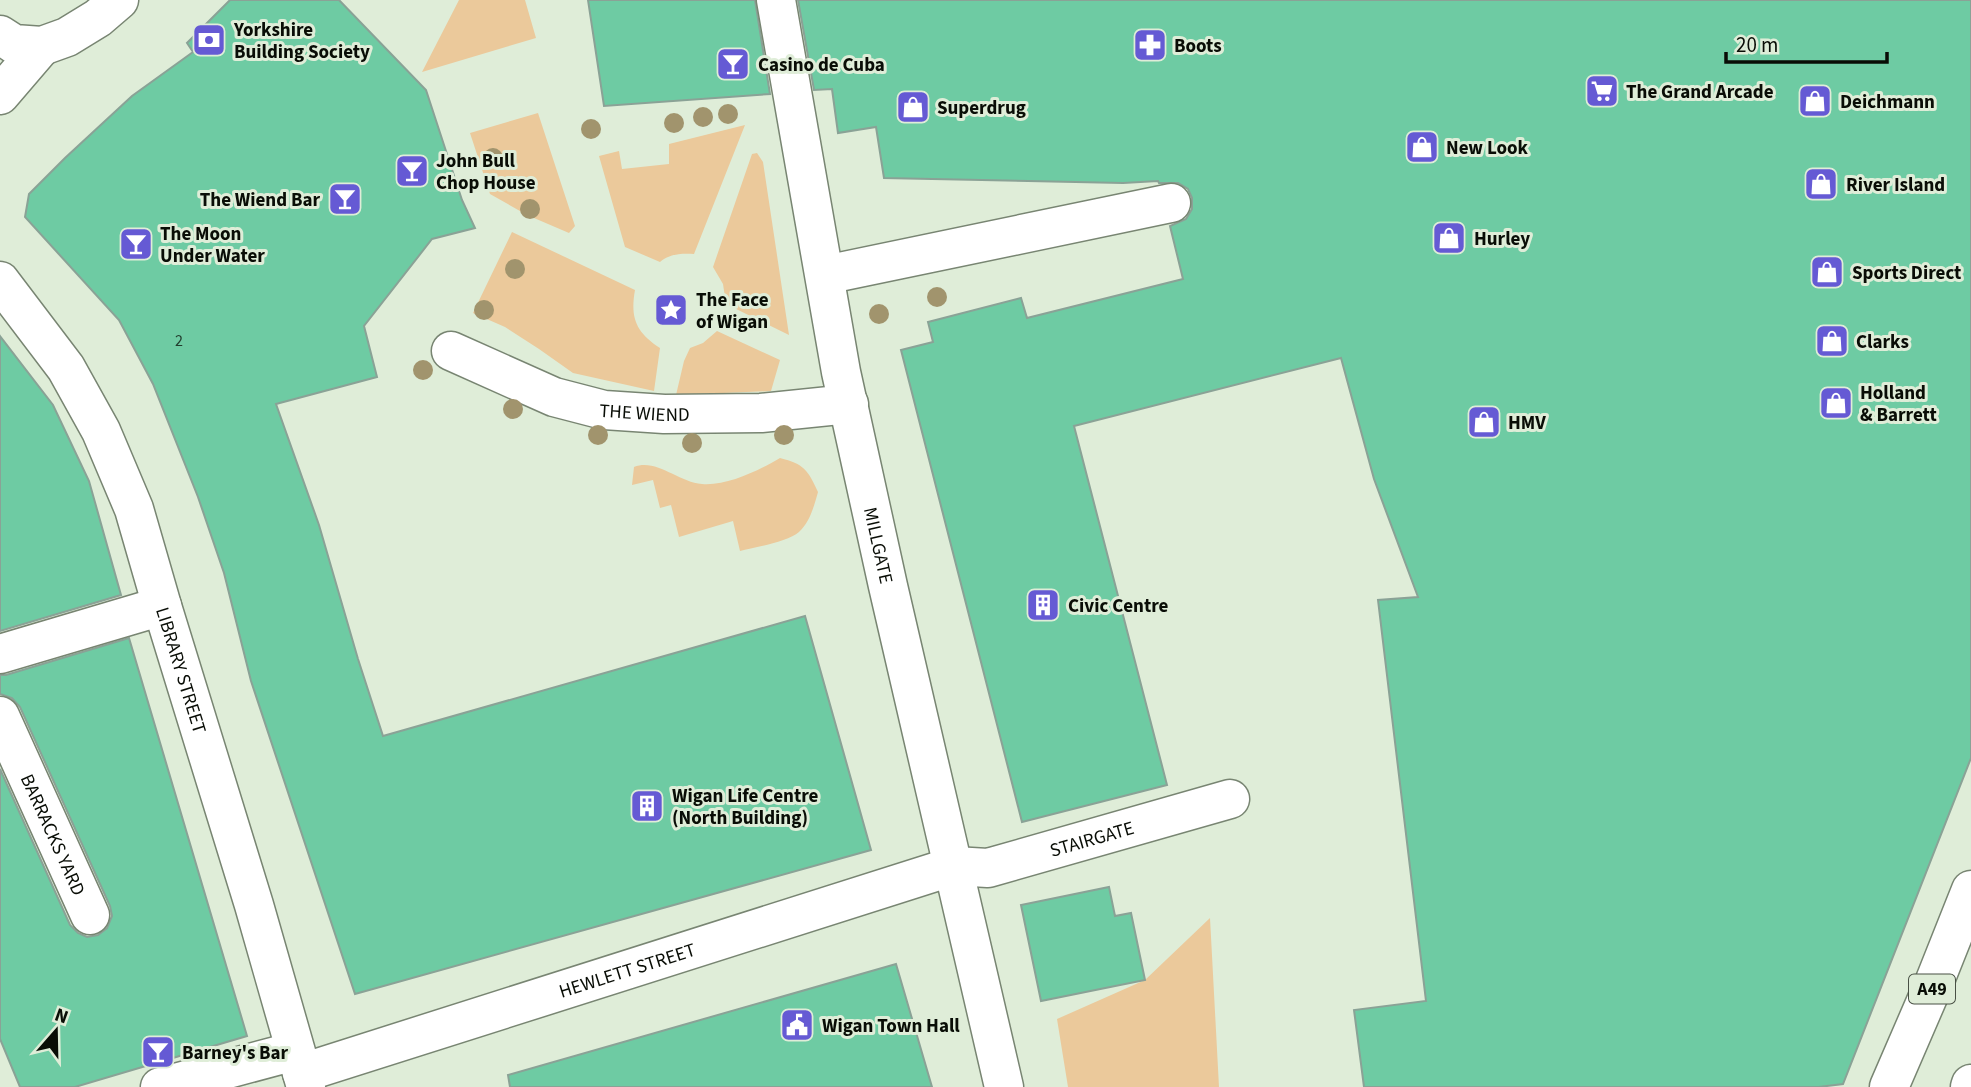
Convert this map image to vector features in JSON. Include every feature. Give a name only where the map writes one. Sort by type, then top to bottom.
[{"type":"main road","points":[[0,35],[14,44],[42,46],[67,37],[98,18],[119,0]]},
{"type":"main road","name":"MILLGATE","points":[[776,0],[841,372],[1004,1087]]},
{"type":"main road","points":[[0,95],[42,46]]},
{"type":"main road","points":[[825,275],[1171,203]]},
{"type":"main road","name":"LIBRARY STREET","points":[[0,281],[65,368],[101,431],[134,509],[301,1070]]},
{"type":"main road","name":"THE WIEND","points":[[451,351],[554,397],[604,410],[664,414],[761,413],[849,404]]},
{"type":"main road","points":[[0,654],[162,606]]},
{"type":"main road","name":"BARRACKS YARD","points":[[0,716],[90,915]]},
{"type":"main road","name":"STAIRGATE","points":[[954,866],[988,868],[1230,799]]},
{"type":"main road","name":"HEWLETT STREET","points":[[160,1087],[301,1070],[954,866]]},
{"type":"main road","name":"A49","points":[[1889,1087],[1971,890]]},
{"type":"shaded area","points":[[459,0],[525,0],[536,38],[422,72]]},
{"type":"shaded area","points":[[538,113],[575,226],[569,233],[527,215],[490,194],[470,133]]},
{"type":"shaded area","points":[[745,125],[694,254],[667,257],[660,262],[625,247],[599,156],[619,151],[622,169],[669,164],[669,144]]},
{"type":"shaded area","points":[[757,153],[763,162],[789,335],[726,304],[723,284],[713,267],[752,154]]},
{"type":"shaded area","points":[[512,232],[635,290],[633,309],[637,324],[645,336],[660,348],[654,391],[573,373],[505,327],[473,313]]},
{"type":"shaded area","points":[[717,331],[780,360],[771,391],[676,395],[690,348],[703,343]]},
{"type":"shaded area","points":[[780,458],[800,466],[811,478],[818,492],[811,514],[803,528],[794,536],[740,551],[733,521],[679,537],[671,505],[660,508],[653,480],[632,485],[634,467],[642,465],[659,468],[693,482],[712,484],[742,477]]},
{"type":"shaded area","points":[[1210,918],[1219,1087],[1068,1087],[1057,1019],[1145,980]]},
{"type":"building","points":[[230,0],[339,0],[426,90],[462,200],[475,228],[432,239],[364,326],[377,377],[276,404],[319,525],[383,736],[805,616],[871,850],[355,994],[251,681],[224,573],[198,497],[153,384],[119,320],[25,217],[29,194],[132,96],[193,52],[187,43]]},
{"type":"building","points":[[588,0],[755,0],[770,94],[604,106]]},
{"type":"building","points":[[798,0],[1971,0],[1971,758],[1843,1084],[1819,1087],[1364,1087],[1354,1010],[1426,1001],[1378,600],[1418,597],[1374,479],[1341,358],[1074,426],[1167,785],[1022,822],[901,350],[933,342],[928,322],[1021,298],[1027,318],[1183,279],[1170,226],[1186,219],[1192,209],[1192,198],[1188,189],[1178,183],[1158,181],[1123,183],[884,178],[876,127],[838,133],[832,89],[814,90]]},
{"type":"building","points":[[0,336],[53,405],[89,481],[121,595],[0,631]]},
{"type":"building","points":[[129,638],[247,1036],[75,1087],[20,1087],[0,1039],[0,769],[70,925],[87,937],[98,935],[107,928],[112,916],[110,906],[20,707],[12,698],[0,694],[0,675]]},
{"type":"building","points":[[1109,887],[1115,916],[1131,913],[1145,980],[1041,1001],[1021,905]]},
{"type":"building","name":"Wigan Town Hall","points":[[896,964],[932,1087],[510,1087],[508,1075]]},
{"type":"place","name":"Yorkshire Building Society","points":[[209,40]]},
{"type":"place","name":"Boots","points":[[1150,45]]},
{"type":"place","name":"Casino de Cuba","points":[[733,64]]},
{"type":"place","name":"The Grand Arcade","points":[[1602,91]]},
{"type":"place","name":"Deichmann","points":[[1815,101]]},
{"type":"place","name":"Superdrug","points":[[913,107]]},
{"type":"place","name":"New Look","points":[[1422,147]]},
{"type":"place","name":"John Bull Chop House","points":[[412,171]]},
{"type":"place","name":"River Island","points":[[1821,184]]},
{"type":"place","name":"The Wiend Bar","points":[[345,199]]},
{"type":"place","name":"Hurley","points":[[1449,238]]},
{"type":"place","name":"The Moon Under Water","points":[[136,244]]},
{"type":"place","name":"Sports Direct","points":[[1827,272]]},
{"type":"place","name":"The Face of Wigan","points":[[671,310]]},
{"type":"place","name":"Clarks","points":[[1832,341]]},
{"type":"place","name":"Holland & Barrett","points":[[1836,403]]},
{"type":"place","name":"HMV","points":[[1484,422]]},
{"type":"place","name":"Civic Centre","points":[[1043,605]]},
{"type":"place","name":"Wigan Life Centre (North Building)","points":[[647,806]]},
{"type":"place","name":"Wigan Town Hall","points":[[797,1025]]},
{"type":"place","name":"Barney's Bar","points":[[158,1052]]}]
